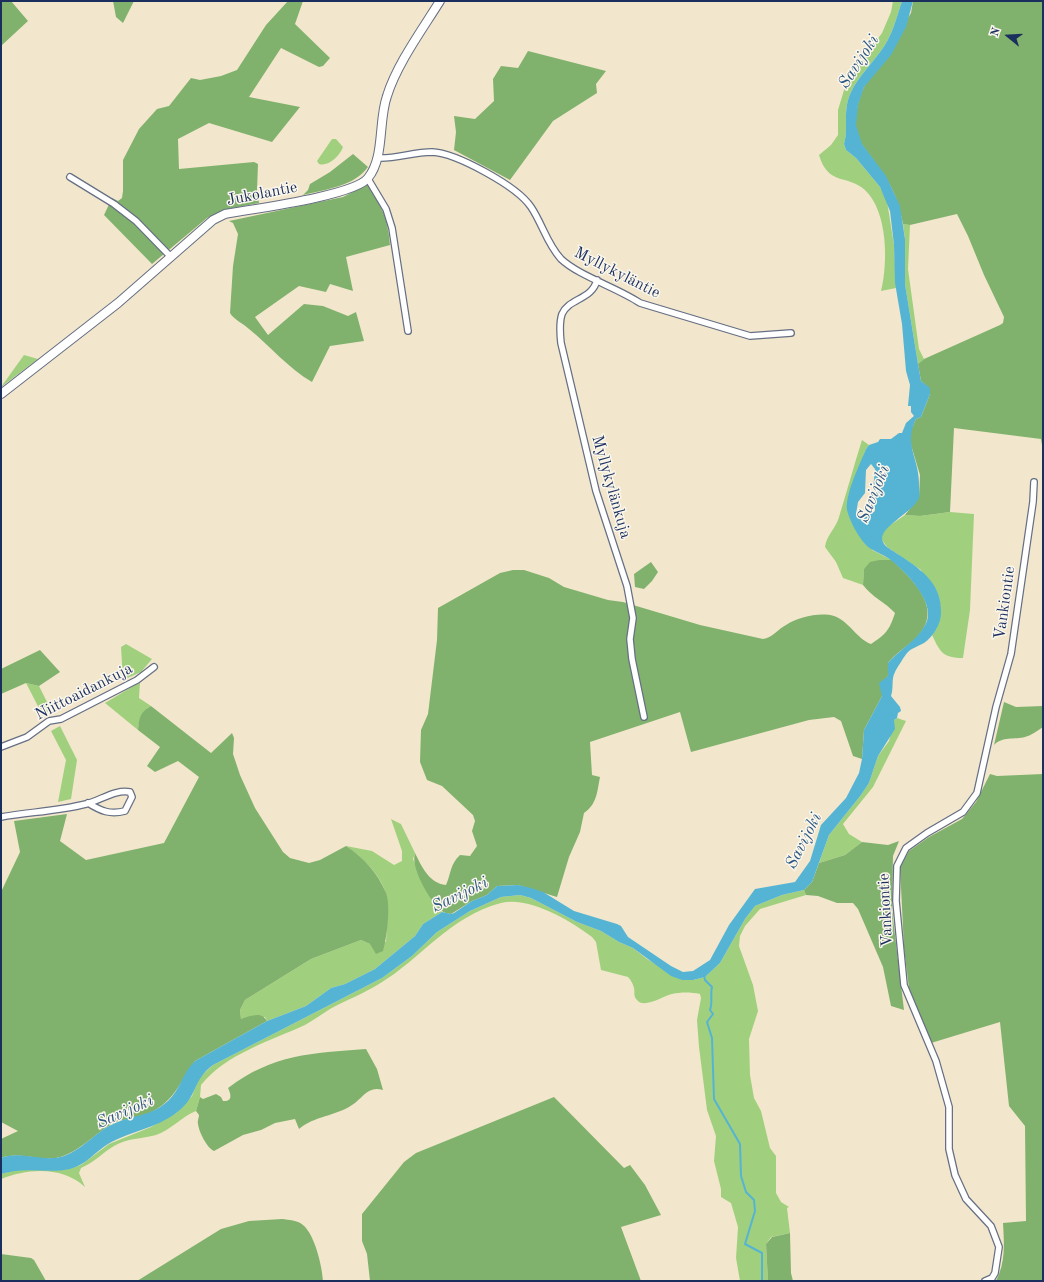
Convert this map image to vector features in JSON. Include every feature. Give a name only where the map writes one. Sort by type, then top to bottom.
[{"type":"street","points":[[408,331],[392,228],[386,209],[368,179],[378,158],[382,117],[387,95],[406,57],[440,1]]},
{"type":"street","name":"Myllykyläntie","points":[[378,158],[391,158],[422,153],[445,154],[459,159],[516,191],[530,206],[548,240],[569,266],[640,303],[739,334],[760,337],[791,334]]},
{"type":"street","points":[[70,177],[114,204],[136,221],[170,256]]},
{"type":"street","name":"Jukolantie","points":[[1,394],[118,303],[203,227],[225,214],[329,195],[352,188],[368,179]]},
{"type":"street","name":"Myllykylänkuja","points":[[597,280],[592,291],[566,308],[562,315],[560,328],[561,343],[596,491],[605,514],[627,586],[633,618],[630,639],[632,658],[644,717]]},
{"type":"street","name":"Vankiontie","points":[[985,1281],[992,1278],[995,1273],[999,1247],[991,1226],[966,1198],[954,1175],[949,1149],[948,1107],[946,1099],[936,1061],[904,985],[896,901],[896,866],[906,848],[927,833],[963,812],[977,793],[996,707],[1011,654],[1033,502],[1034,482]]},
{"type":"street","name":"Niittoaidankuja","points":[[1,748],[28,737],[49,721],[61,719],[137,680],[154,667]]},
{"type":"street","points":[[1,817],[50,812],[88,803],[122,790],[130,792],[132,797],[125,811],[115,814],[106,813],[88,803]]},
{"type":"green space","points":[[1,1],[11,1],[28,21],[1,46]]},
{"type":"green space","points":[[113,1],[134,1],[123,23],[116,17]]},
{"type":"green space","points":[[288,1],[303,1],[295,24],[330,58],[323,66],[319,67],[281,48],[249,97],[300,107],[272,142],[209,123],[178,139],[179,169],[254,162],[258,164],[257,191],[259,203],[223,210],[207,218],[152,264],[104,215],[112,198],[118,201],[122,198],[123,160],[139,129],[157,109],[169,106],[191,78],[200,80],[221,76],[237,70],[266,25]]},
{"type":"green space","points":[[893,1],[902,1],[891,34],[884,46],[857,81],[848,99],[844,144],[846,150],[856,158],[880,187],[887,201],[894,245],[896,288],[881,291],[885,266],[884,238],[882,224],[873,200],[865,190],[858,185],[839,178],[827,171],[819,155],[831,145],[838,135],[838,110],[844,90],[859,64],[882,33],[891,12]]},
{"type":"green space","points":[[913,1],[1043,1],[1043,451],[1041,439],[954,428],[950,512],[920,516],[905,515],[919,497],[920,475],[911,445],[911,430],[916,419],[921,417],[930,394],[929,388],[921,381],[918,364],[924,359],[1000,325],[1003,323],[1004,317],[957,214],[910,225],[903,224],[893,191],[883,173],[859,140],[856,117],[861,94],[911,13]]},
{"type":"green space","points":[[528,51],[606,71],[596,84],[597,93],[553,121],[510,180],[454,150],[456,132],[454,116],[475,119],[494,101],[493,79],[501,66],[518,68]]},
{"type":"green space","points":[[332,139],[336,139],[343,147],[333,160],[326,164],[319,164],[317,161]]},
{"type":"green space","points":[[353,154],[368,167],[362,174],[347,183],[330,189],[303,195],[308,190],[310,184],[330,172]]},
{"type":"green space","points":[[369,184],[386,220],[390,245],[346,257],[353,291],[330,284],[326,292],[299,286],[255,317],[268,335],[304,304],[323,306],[348,316],[356,312],[364,341],[330,346],[312,382],[287,364],[230,313],[233,266],[238,234],[233,223],[229,221],[343,197]]},
{"type":"green space","points":[[903,224],[910,225],[908,269],[919,349],[924,359],[918,364],[905,284],[905,239]]},
{"type":"green space","points":[[24,355],[38,359],[1,387]]},
{"type":"green space","points":[[862,440],[869,445],[866,449],[848,497],[872,550],[892,560],[879,560],[864,569],[863,585],[843,578],[836,562],[825,547],[827,539],[839,517]]},
{"type":"green space","points":[[950,512],[974,514],[970,610],[963,658],[951,657],[943,653],[937,646],[932,635],[937,628],[921,570],[887,547],[882,540],[882,534],[886,528],[905,515],[920,516]]},
{"type":"green space","points":[[892,560],[918,587],[924,597],[927,608],[927,618],[923,629],[914,640],[897,653],[888,663],[888,676],[885,680],[882,696],[864,730],[862,759],[853,756],[841,721],[834,717],[809,720],[691,752],[680,712],[590,742],[592,775],[600,777],[597,793],[592,806],[584,813],[580,832],[569,857],[557,897],[518,885],[497,886],[487,895],[472,901],[451,914],[443,912],[432,900],[422,884],[415,867],[415,853],[427,874],[440,884],[446,885],[452,866],[457,858],[460,855],[470,856],[477,846],[472,831],[475,821],[473,815],[442,786],[427,780],[420,762],[421,730],[428,714],[437,640],[438,608],[500,573],[513,570],[524,570],[549,578],[564,587],[608,600],[623,602],[700,625],[763,639],[769,637],[791,622],[803,618],[816,615],[834,616],[844,622],[866,642],[871,644],[886,632],[895,613],[863,585],[864,569],[870,562]]},
{"type":"green space","points":[[651,562],[658,572],[644,589],[635,587],[634,574]]},
{"type":"green space","points":[[126,644],[152,659],[141,672],[123,680],[121,647]]},
{"type":"green space","points":[[40,650],[60,672],[39,686],[26,683],[1,694],[1,669]]},
{"type":"green space","points":[[140,682],[139,698],[151,706],[145,710],[141,716],[138,730],[105,703]]},
{"type":"green space","points":[[26,683],[39,686],[51,710],[42,714]]},
{"type":"green space","points":[[1004,702],[1016,707],[1043,706],[1043,727],[1028,736],[1001,740],[994,745]]},
{"type":"green space","points":[[151,706],[211,753],[232,733],[234,738],[233,754],[240,775],[255,808],[283,852],[290,858],[309,863],[320,860],[346,846],[364,860],[379,879],[386,893],[388,922],[383,951],[376,954],[370,944],[361,940],[311,959],[245,1000],[240,1010],[241,1019],[259,1015],[267,1021],[195,1061],[173,1095],[162,1106],[153,1111],[140,1117],[116,1122],[108,1126],[73,1152],[56,1158],[49,1159],[15,1155],[1,1158],[1,1139],[18,1131],[1,1122],[1,892],[20,852],[14,821],[67,814],[60,841],[86,860],[164,843],[199,777],[178,761],[155,772],[147,766],[160,747],[138,730],[141,716],[144,711]]},
{"type":"green space","points":[[897,718],[906,721],[873,787],[843,824],[849,834],[862,842],[845,855],[819,863],[829,835],[869,783],[878,756],[889,741],[894,720]]},
{"type":"green space","points":[[60,726],[77,760],[71,799],[58,802],[66,760],[51,731]]},
{"type":"green space","points":[[990,774],[997,776],[1043,774],[1043,1281],[996,1281],[1003,1260],[1003,1223],[1026,1221],[1025,1126],[1009,1106],[1000,1022],[931,1043],[909,988],[904,948],[900,867],[909,851],[929,837],[962,819],[976,802]]},
{"type":"green space","points":[[391,819],[401,824],[415,853],[413,859],[430,896],[442,912],[423,924],[415,936],[375,969],[345,984],[331,988],[306,1006],[267,1021],[265,1017],[241,1019],[240,1010],[245,1000],[311,959],[361,940],[370,944],[386,942],[388,918],[384,888],[376,874],[358,855],[346,846],[372,851],[394,865],[402,861],[402,851]]},
{"type":"green space","points":[[899,841],[893,856],[892,911],[904,1010],[891,1006],[883,967],[858,909],[853,903],[837,903],[818,896],[806,895],[804,890],[812,882],[819,863],[845,855],[862,842],[888,845]]},
{"type":"green space","points":[[804,890],[806,895],[760,909],[745,926],[740,936],[739,946],[753,985],[758,1011],[749,1039],[750,1075],[754,1098],[761,1111],[770,1148],[776,1156],[776,1193],[781,1202],[789,1207],[787,1208],[790,1233],[771,1237],[766,1244],[768,1281],[740,1281],[736,1258],[738,1227],[731,1203],[721,1197],[721,1189],[714,1161],[716,1136],[707,1110],[699,1047],[697,1020],[701,998],[700,994],[675,993],[649,1003],[640,1002],[635,997],[633,985],[628,977],[601,970],[596,942],[592,937],[573,924],[549,911],[524,903],[501,903],[483,909],[466,918],[437,939],[409,963],[379,984],[330,1009],[305,1025],[249,1049],[223,1065],[211,1074],[201,1085],[200,1097],[196,1111],[161,1133],[119,1143],[81,1168],[79,1173],[85,1187],[76,1180],[56,1172],[34,1171],[11,1175],[1,1179],[1,1174],[15,1170],[69,1169],[81,1165],[109,1144],[151,1127],[176,1113],[192,1096],[199,1078],[213,1065],[382,978],[412,956],[437,932],[470,911],[501,897],[520,895],[531,898],[577,922],[601,931],[619,942],[633,948],[647,959],[682,980],[693,980],[705,977],[720,963],[745,919],[755,906],[782,895]]},
{"type":"green space","points":[[366,1049],[377,1069],[383,1090],[373,1089],[346,1109],[311,1121],[299,1129],[295,1119],[275,1123],[261,1130],[243,1135],[214,1151],[209,1147],[204,1139],[198,1123],[199,1115],[196,1111],[200,1097],[203,1099],[216,1094],[221,1097],[223,1101],[226,1101],[230,1099],[228,1088],[245,1077],[261,1068],[294,1057],[328,1052]]},
{"type":"green space","points":[[554,1097],[624,1168],[630,1165],[645,1185],[661,1215],[621,1227],[641,1281],[370,1281],[367,1254],[362,1241],[362,1214],[404,1162],[416,1153]]},
{"type":"green space","points":[[282,1219],[298,1222],[303,1225],[311,1236],[317,1251],[323,1281],[137,1281],[221,1229],[249,1221]]},
{"type":"green space","points":[[790,1233],[791,1273],[793,1281],[768,1281],[766,1244],[772,1237]]},
{"type":"green space","points":[[1,1254],[31,1258],[34,1260],[46,1281],[1,1281]]},
{"type":"water","name":"Savijoki","points":[[902,1],[913,1],[906,27],[891,55],[864,87],[858,105],[856,125],[862,144],[886,176],[900,206],[905,239],[905,284],[921,381],[930,388],[930,394],[921,417],[916,419],[912,428],[911,437],[919,476],[919,498],[910,509],[885,531],[882,537],[885,545],[913,564],[928,577],[938,593],[941,617],[936,630],[924,643],[908,652],[895,672],[891,696],[900,707],[901,711],[894,720],[895,729],[878,756],[869,783],[829,835],[812,882],[804,890],[782,895],[755,906],[745,919],[720,963],[705,977],[693,980],[682,980],[671,976],[633,948],[619,942],[601,931],[577,922],[531,898],[520,895],[501,897],[470,911],[437,932],[412,956],[382,978],[213,1065],[202,1076],[191,1097],[182,1108],[165,1120],[117,1139],[103,1147],[81,1165],[70,1169],[53,1171],[28,1170],[1,1174],[1,1158],[16,1155],[49,1158],[64,1156],[78,1149],[111,1125],[155,1110],[172,1097],[187,1070],[195,1061],[267,1021],[306,1006],[331,988],[345,984],[375,969],[415,936],[423,924],[442,912],[451,914],[454,913],[472,901],[487,895],[497,886],[518,885],[531,888],[543,892],[574,911],[617,924],[621,926],[628,937],[671,966],[683,972],[693,971],[710,960],[729,925],[755,889],[795,882],[810,861],[821,825],[846,798],[859,773],[862,759],[864,730],[882,696],[879,683],[888,676],[888,663],[920,633],[927,621],[928,613],[923,596],[911,580],[889,559],[866,545],[855,529],[847,510],[848,496],[866,449],[869,445],[878,442],[880,439],[891,439],[899,433],[902,433],[906,423],[914,416],[911,412],[911,406],[908,406],[910,385],[906,371],[902,324],[895,283],[894,245],[890,211],[880,187],[856,158],[846,150],[844,144],[848,99],[857,81],[888,40]],"holes":[[[871,464],[875,469],[873,489],[875,511],[859,516],[856,514],[858,502],[865,493],[866,470]]]},
{"type":"waterway","points":[[704,975],[705,980],[712,987],[710,1010],[713,1014],[707,1022],[712,1038],[714,1099],[740,1144],[741,1176],[746,1192],[754,1200],[755,1211],[745,1244],[762,1253],[762,1281]]}]
